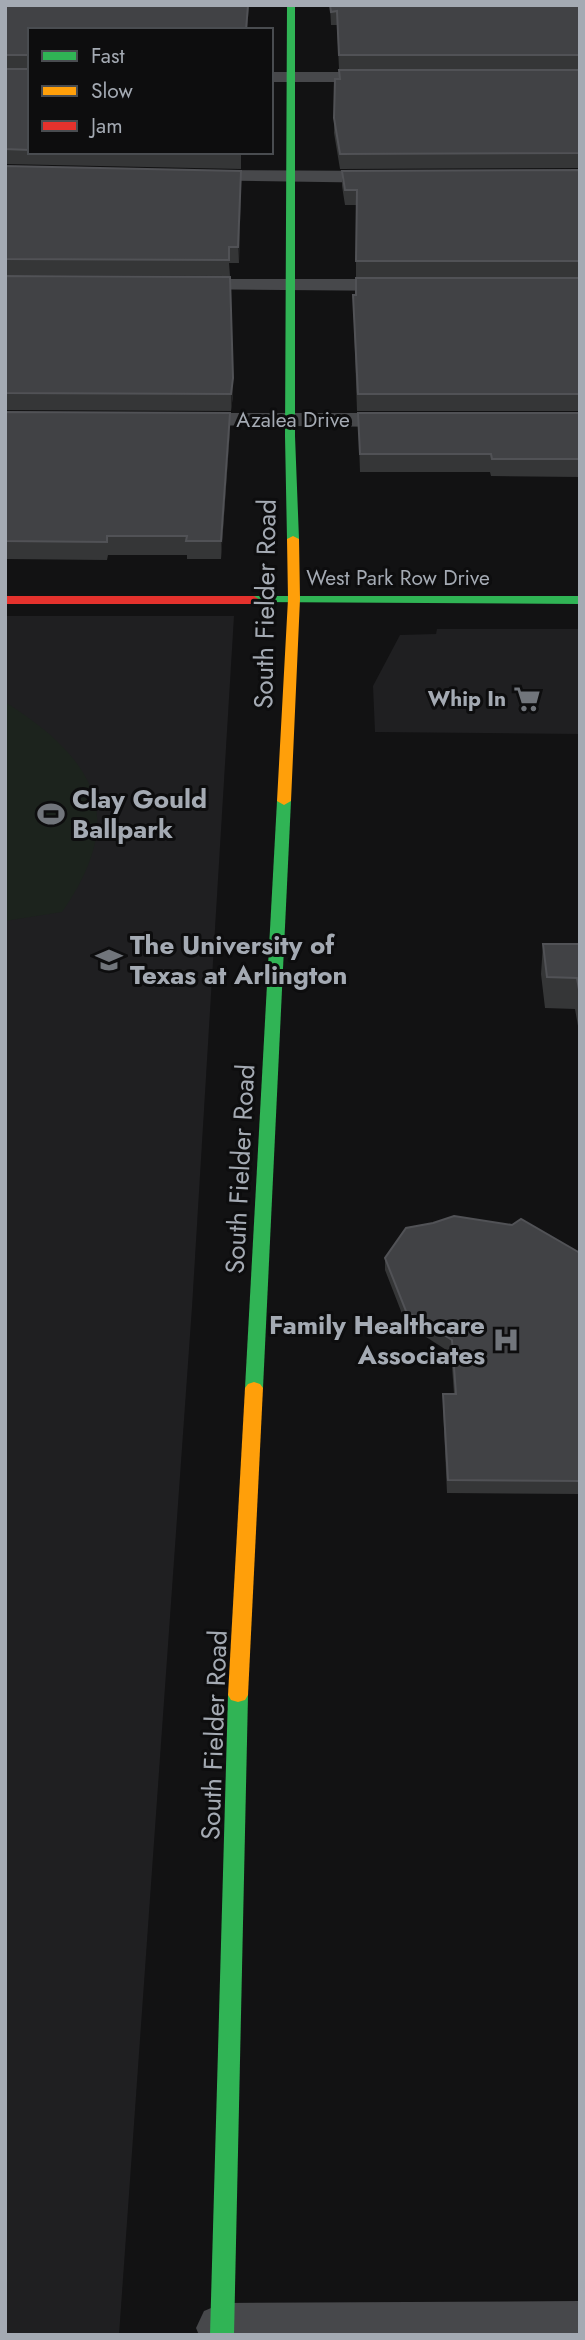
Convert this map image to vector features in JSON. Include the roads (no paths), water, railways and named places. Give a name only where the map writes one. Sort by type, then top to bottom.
[{"type":"main road","name":"South Fielder Road","points":[[223,2331],[237,1713],[294,599],[290,420],[290,5]]},
{"type":"main road","name":"West Park Row Drive","points":[[5,600],[580,600]]},
{"type":"street","points":[[273,76],[402,77]]},
{"type":"street","points":[[180,176],[404,177]]},
{"type":"street","points":[[166,285],[420,285]]},
{"type":"street","name":"Azalea Drive","points":[[159,420],[428,420]]},
{"type":"street","points":[[223,2331],[580,2325]]},
{"type":"place","name":"Whip In","points":[[527,699]]},
{"type":"place","name":"Clay Gould Ballpark","points":[[51,814]]},
{"type":"place","name":"The University of Texas at Arlington","points":[[109,960]]},
{"type":"place","name":"Family Healthcare Associates","points":[[506,1340]]}]
